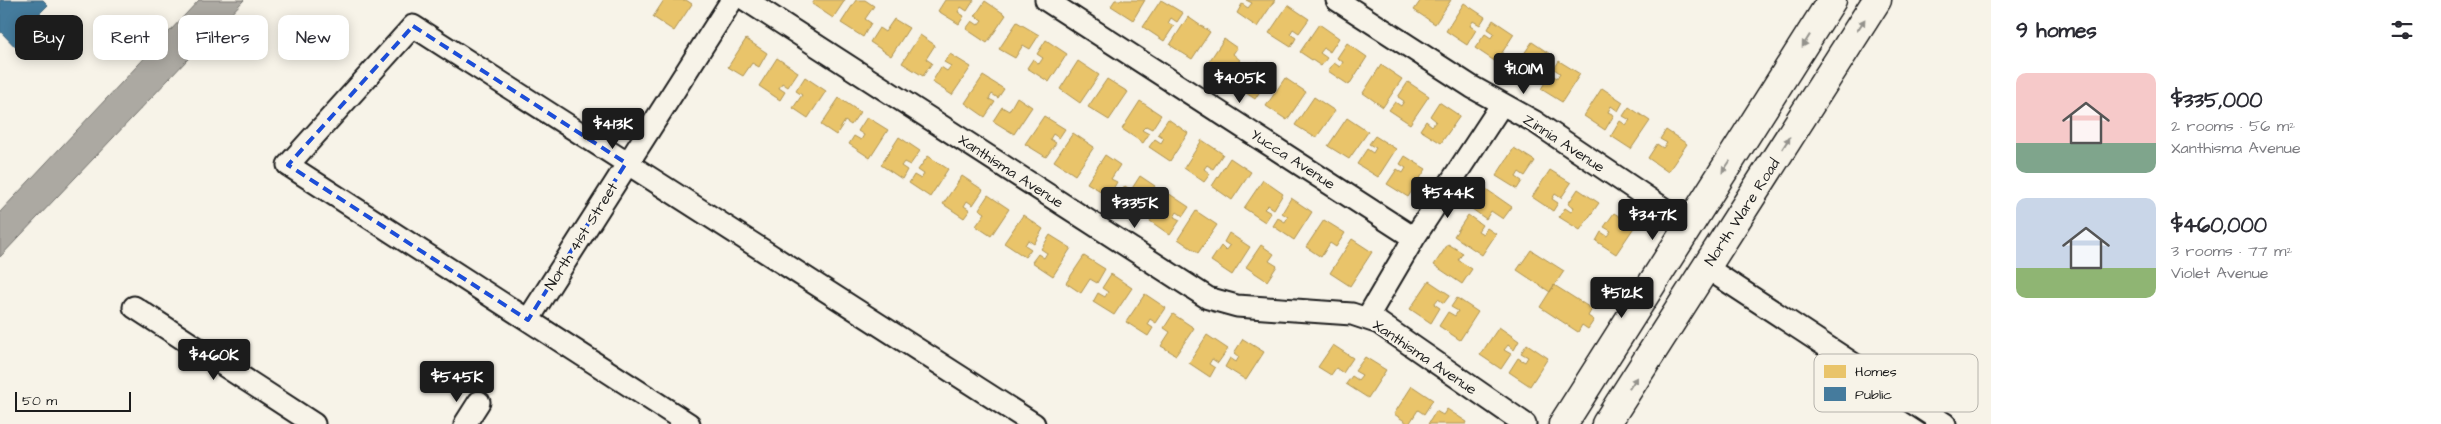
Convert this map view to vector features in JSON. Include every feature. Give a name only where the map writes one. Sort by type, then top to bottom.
[{"type":"main road","points":[[1563,424],[1832,0]]},
{"type":"main road","name":"North Ware Road","points":[[1606,424],[1877,0]]},
{"type":"main road","points":[[1580,424],[1676,274],[1688,225]]},
{"type":"street","name":"North 41st Street","points":[[528,320],[626,163],[732,0]]},
{"type":"street","name":"Xanthisma Avenue","points":[[746,0],[1208,298],[1237,306],[1352,314],[1367,318],[1379,323],[1525,424]]},
{"type":"street","name":"Yucca Avenue","points":[[1046,0],[1414,238]]},
{"type":"street","name":"Zinnia Avenue","points":[[1337,0],[1502,104],[1535,122],[1688,225]]},
{"type":"street","points":[[689,424],[288,165],[413,26],[1034,424]]},
{"type":"street","points":[[1367,318],[1414,238],[1502,104]]},
{"type":"street","points":[[1707,268],[1838,354]]},
{"type":"street","points":[[134,307],[314,424]]},
{"type":"street","points":[[465,424],[479,402]]},
{"type":"street","points":[[1927,412],[1945,424]]},
{"type":"highlighted area","points":[[413,26],[626,163],[528,320],[288,165]]},
{"type":"shaded area","points":[[199,0],[244,0],[230,15],[185,15]]},
{"type":"shaded area","points":[[178,22],[178,60],[187,60],[0,257],[0,212],[143,60],[168,60],[168,33]]},
{"type":"building: Homes","points":[[664,0],[686,0],[692,4],[674,31],[653,17]]},
{"type":"building: Homes","points":[[815,0],[845,0],[833,18],[812,4]]},
{"type":"building: Homes","points":[[856,0],[865,0],[874,6],[865,19],[871,23],[863,37],[841,23]]},
{"type":"building: Homes","points":[[945,0],[974,0],[967,11],[961,7],[958,12],[964,16],[959,24],[938,11]]},
{"type":"building: Homes","points":[[1115,0],[1145,0],[1133,20],[1111,6]]},
{"type":"building: Homes","points":[[1161,0],[1183,13],[1177,22],[1171,18],[1168,23],[1174,26],[1164,41],[1143,27]]},
{"type":"building: Homes","points":[[1246,0],[1275,0],[1257,27],[1237,13],[1242,4],[1248,8],[1252,3]]},
{"type":"building: Homes","points":[[1421,0],[1451,0],[1435,24],[1414,10]]},
{"type":"building: Homes","points":[[985,1],[1006,15],[987,43],[966,29],[972,21],[978,25],[982,20],[975,16]]},
{"type":"building: Homes","points":[[1464,3],[1485,17],[1480,25],[1473,21],[1470,26],[1476,30],[1467,45],[1446,31]]},
{"type":"building: Homes","points":[[1288,5],[1309,19],[1299,33],[1293,29],[1290,34],[1296,38],[1291,47],[1269,33]]},
{"type":"building: Homes","points":[[1188,17],[1210,32],[1192,59],[1170,45]]},
{"type":"building: Homes","points":[[894,19],[909,28],[891,56],[870,42],[879,28],[885,32]]},
{"type":"building: Homes","points":[[1493,20],[1514,34],[1496,62],[1475,48],[1485,34],[1491,38],[1494,33],[1488,29]]},
{"type":"building: Homes","points":[[1017,22],[1039,35],[1030,49],[1023,45],[1015,58],[999,49]]},
{"type":"building: Homes","points":[[1319,24],[1339,38],[1330,52],[1324,48],[1320,53],[1327,58],[1321,66],[1300,52]]},
{"type":"building: Homes","points":[[920,35],[935,45],[926,59],[932,63],[923,76],[902,63]]},
{"type":"building: Homes","points":[[746,39],[767,53],[759,67],[752,63],[743,76],[728,67]]},
{"type":"building: Homes","points":[[1224,39],[1237,48],[1233,54],[1240,60],[1227,80],[1206,66]]},
{"type":"building: Homes","points":[[1046,40],[1067,54],[1049,82],[1027,68],[1033,59],[1039,64],[1043,58],[1037,54]]},
{"type":"building: Homes","points":[[1532,42],[1553,56],[1547,64],[1541,60],[1537,65],[1544,69],[1534,83],[1513,70]]},
{"type":"building: Homes","points":[[1347,43],[1367,57],[1349,85],[1328,71],[1334,63],[1340,67],[1343,62],[1337,58]]},
{"type":"building: Homes","points":[[950,54],[971,67],[952,95],[932,82],[941,67],[947,71],[951,66],[944,62]]},
{"type":"building: Homes","points":[[777,58],[798,72],[788,87],[782,83],[779,88],[785,92],[780,100],[759,86]]},
{"type":"building: Homes","points":[[1078,61],[1099,75],[1080,103],[1060,89]]},
{"type":"building: Homes","points":[[1559,61],[1580,74],[1562,102],[1541,89],[1550,74],[1557,78],[1560,73],[1554,69]]},
{"type":"building: Homes","points":[[1258,62],[1273,71],[1255,99],[1234,85],[1243,71],[1249,76]]},
{"type":"building: Homes","points":[[1381,65],[1402,79],[1383,107],[1363,93]]},
{"type":"building: Homes","points":[[983,76],[1004,89],[998,98],[992,94],[989,99],[995,102],[985,117],[965,103]]},
{"type":"building: Homes","points":[[805,77],[826,91],[808,118],[793,108],[802,95],[796,91]]},
{"type":"building: Homes","points":[[1285,78],[1306,92],[1287,120],[1266,106]]},
{"type":"building: Homes","points":[[1107,79],[1128,92],[1109,120],[1088,107]]},
{"type":"building: Homes","points":[[1408,82],[1429,96],[1410,124],[1389,110],[1395,102],[1401,106],[1404,101],[1398,97]]},
{"type":"building: Homes","points":[[1602,88],[1623,102],[1618,111],[1611,106],[1608,112],[1614,115],[1605,130],[1584,116]]},
{"type":"building: Homes","points":[[1017,97],[1032,107],[1014,134],[993,121],[1002,107],[1009,111]]},
{"type":"building: Homes","points":[[1314,97],[1335,111],[1316,138],[1295,125]]},
{"type":"building: Homes","points":[[839,98],[860,112],[851,125],[845,121],[836,135],[821,125]]},
{"type":"building: Homes","points":[[1140,101],[1161,115],[1152,129],[1146,126],[1142,130],[1149,134],[1143,143],[1122,129]]},
{"type":"building: Homes","points":[[1439,102],[1460,116],[1441,143],[1420,130],[1426,121],[1432,126],[1436,121],[1430,116]]},
{"type":"building: Homes","points":[[1629,107],[1650,121],[1631,149],[1611,136],[1620,121],[1626,125],[1630,120],[1623,116]]},
{"type":"building: Homes","points":[[1044,116],[1065,129],[1059,138],[1053,134],[1050,139],[1056,143],[1046,157],[1025,144]]},
{"type":"building: Homes","points":[[867,117],[888,130],[870,158],[849,144],[854,136],[861,140],[864,135],[858,131]]},
{"type":"building: Homes","points":[[1347,118],[1368,132],[1349,159],[1328,146]]},
{"type":"building: Homes","points":[[1168,119],[1188,133],[1170,161],[1149,147],[1155,139],[1161,143],[1164,138],[1158,134]]},
{"type":"building: Homes","points":[[1666,130],[1687,144],[1668,172],[1648,158],[1657,144],[1663,148],[1667,143],[1660,139]]},
{"type":"building: Homes","points":[[1073,133],[1094,147],[1075,175],[1054,161]]},
{"type":"building: Homes","points":[[1375,136],[1396,149],[1378,177],[1357,164],[1367,149],[1373,153],[1376,148],[1369,144]]},
{"type":"building: Homes","points":[[899,137],[920,151],[910,165],[904,162],[901,166],[907,170],[902,179],[881,165]]},
{"type":"building: Homes","points":[[1202,140],[1223,154],[1213,169],[1207,165],[1204,169],[1210,174],[1204,182],[1184,168]]},
{"type":"building: Homes","points":[[1514,148],[1535,161],[1525,176],[1519,172],[1516,177],[1522,181],[1517,189],[1496,176]]},
{"type":"building: Homes","points":[[1105,155],[1120,165],[1111,179],[1117,182],[1109,196],[1087,183]]},
{"type":"building: Homes","points":[[928,156],[948,169],[930,197],[909,183],[914,175],[921,179],[924,174],[918,170]]},
{"type":"building: Homes","points":[[1405,156],[1426,169],[1408,197],[1387,184],[1397,169],[1403,173],[1406,168],[1400,164]]},
{"type":"building: Homes","points":[[1230,158],[1251,172],[1232,200],[1212,186]]},
{"type":"building: Homes","points":[[1550,170],[1571,183],[1561,198],[1555,194],[1552,199],[1558,203],[1553,211],[1532,197]]},
{"type":"building: Homes","points":[[962,176],[983,190],[973,205],[967,201],[964,206],[970,210],[964,218],[943,204]]},
{"type":"building: Homes","points":[[1140,176],[1155,186],[1137,213],[1116,200],[1125,186],[1131,190]]},
{"type":"building: Homes","points":[[1263,180],[1283,194],[1274,209],[1268,205],[1264,209],[1271,213],[1265,222],[1244,208]]},
{"type":"building: Homes","points":[[1486,189],[1512,207],[1503,219],[1491,211],[1486,219],[1472,209]]},
{"type":"building: Homes","points":[[1578,189],[1599,203],[1580,230],[1559,217],[1565,208],[1571,212],[1574,207],[1568,204]]},
{"type":"building: Homes","points":[[1168,193],[1189,207],[1183,216],[1177,212],[1174,217],[1180,220],[1170,235],[1150,221]]},
{"type":"building: Homes","points":[[988,195],[1009,209],[991,236],[976,226],[985,213],[979,209]]},
{"type":"building: Homes","points":[[1291,198],[1312,212],[1294,240],[1273,226],[1278,218],[1285,222],[1288,217],[1282,213]]},
{"type":"building: Homes","points":[[1196,211],[1217,225],[1198,253],[1178,239]]},
{"type":"building: Homes","points":[[1614,213],[1635,226],[1616,254],[1596,241],[1601,232],[1607,236],[1611,231],[1604,227]]},
{"type":"building: Homes","points":[[1023,215],[1043,229],[1034,244],[1028,240],[1025,245],[1031,249],[1025,257],[1004,243]]},
{"type":"building: Homes","points":[[1468,215],[1482,225],[1478,231],[1483,234],[1487,228],[1496,234],[1482,255],[1454,236]]},
{"type":"building: Homes","points":[[1324,220],[1345,233],[1336,247],[1330,243],[1321,257],[1306,247]]},
{"type":"building: Homes","points":[[1229,233],[1250,247],[1232,275],[1211,261],[1221,246],[1226,251],[1230,246],[1224,242]]},
{"type":"building: Homes","points":[[1050,235],[1071,248],[1053,276],[1032,262],[1038,254],[1044,258],[1047,253],[1041,249]]},
{"type":"building: Homes","points":[[1352,239],[1372,252],[1350,286],[1330,273]]},
{"type":"building: Homes","points":[[1448,244],[1463,253],[1458,260],[1472,269],[1462,284],[1434,265]]},
{"type":"building: Homes","points":[[1261,245],[1274,254],[1269,261],[1277,266],[1267,281],[1246,267]]},
{"type":"building: Homes","points":[[1531,250],[1564,271],[1550,292],[1517,270]]},
{"type":"building: Homes","points":[[1084,256],[1105,269],[1097,283],[1090,279],[1081,293],[1066,283]]},
{"type":"building: Homes","points":[[1111,274],[1132,288],[1114,315],[1093,302],[1098,293],[1105,297],[1108,292],[1102,288]]},
{"type":"building: Homes","points":[[1429,281],[1450,295],[1444,303],[1438,299],[1434,304],[1440,308],[1431,323],[1410,309]]},
{"type":"building: Homes","points":[[1554,285],[1592,309],[1588,316],[1594,320],[1588,329],[1582,325],[1578,332],[1540,307]]},
{"type":"building: Homes","points":[[1145,294],[1166,308],[1156,323],[1150,319],[1147,324],[1153,328],[1148,336],[1126,322]]},
{"type":"building: Homes","points":[[1457,298],[1478,312],[1460,340],[1439,326],[1448,312],[1455,316],[1458,311],[1451,307]]},
{"type":"building: Homes","points":[[1173,314],[1194,328],[1176,355],[1161,346],[1170,332],[1164,328]]},
{"type":"building: Homes","points":[[1499,327],[1519,341],[1514,350],[1508,345],[1504,350],[1511,354],[1501,369],[1480,355]]},
{"type":"building: Homes","points":[[1207,335],[1228,349],[1218,363],[1212,359],[1209,364],[1215,368],[1210,377],[1189,363]]},
{"type":"building: Homes","points":[[1243,339],[1264,352],[1246,380],[1225,367],[1230,358],[1236,362],[1239,357],[1234,353]]},
{"type":"building: Homes","points":[[1527,344],[1548,358],[1530,386],[1509,372],[1518,358],[1525,362],[1528,357],[1521,353]]},
{"type":"building: Homes","points":[[1333,345],[1353,358],[1343,373],[1336,368],[1331,375],[1318,367]]},
{"type":"building: Homes","points":[[1365,357],[1386,370],[1368,398],[1346,384],[1352,376],[1358,380],[1362,375],[1355,371]]},
{"type":"building: Homes","points":[[1412,386],[1433,400],[1424,414],[1418,410],[1409,424],[1394,414]]},
{"type":"building: Homes","points":[[1447,409],[1467,422],[1466,424],[1428,424],[1436,411],[1443,415]]},
{"type":"building: Public","points":[[0,0],[43,0],[48,5],[38,15],[15,15],[15,47],[0,31]]}]
